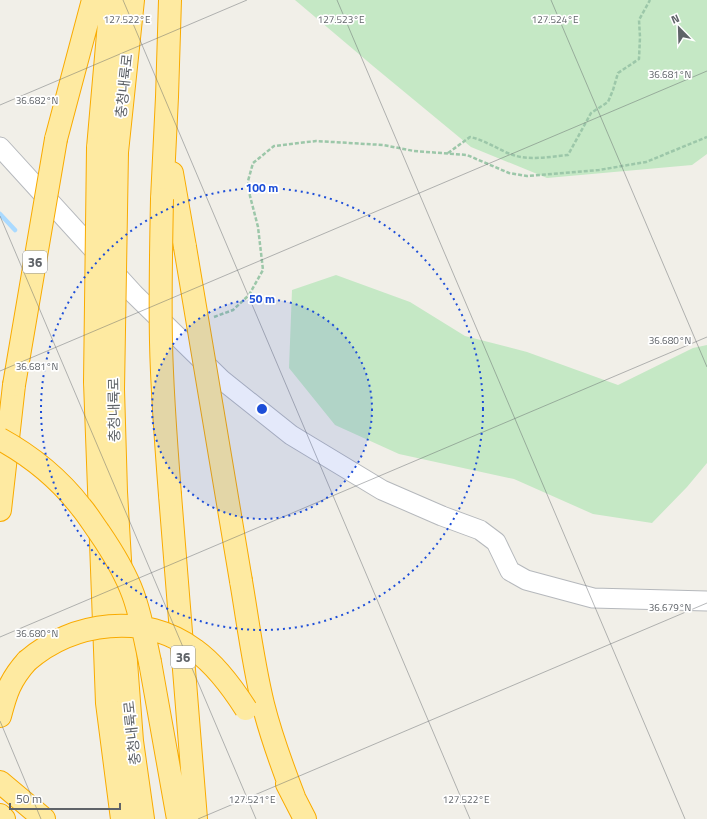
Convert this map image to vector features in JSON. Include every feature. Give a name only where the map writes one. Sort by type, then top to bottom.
[{"type":"highway","name":"36","points":[[0,425],[14,385],[56,139],[93,0]]},
{"type":"highway","name":"충청내륙로","points":[[112,0],[104,385],[107,703],[122,819]]},
{"type":"highway","name":"충청내륙로","points":[[108,150],[133,0]]},
{"type":"highway","name":"36","points":[[170,0],[162,199],[161,342],[163,400],[196,819]]},
{"type":"highway","points":[[165,132],[263,703],[279,758],[294,797]]},
{"type":"highway","points":[[0,510],[14,385]]},
{"type":"highway","name":"충청내륙로","points":[[104,385],[116,492],[132,741],[143,819]]},
{"type":"highway","points":[[0,439],[44,469],[63,487],[81,507],[110,548],[124,572],[133,593],[150,662],[178,819]]},
{"type":"highway","points":[[0,716],[9,686],[15,676],[27,662],[43,649],[72,635],[91,629],[116,625],[152,629],[190,646],[210,662],[226,679],[246,709],[305,819]]},
{"type":"highway","points":[[0,782],[44,819]]},
{"type":"highway","points":[[0,815],[4,819]]},
{"type":"street","points":[[0,147],[134,294],[222,380],[291,435],[382,490],[442,516],[480,530],[496,542],[510,571],[526,580],[593,598],[707,601]]},
{"type":"path","points":[[448,153],[470,137],[477,138],[511,154],[534,159],[568,155],[591,113],[608,102],[618,73],[639,59],[640,20],[650,0]]},
{"type":"path","points":[[210,318],[233,310],[248,295],[263,270],[258,227],[250,196],[248,181],[253,163],[274,146],[316,141],[383,145],[414,151],[467,154],[509,174],[527,176],[599,170],[646,162],[707,137]]},
{"type":"green space","points":[[295,0],[707,0],[707,154],[692,165],[547,178],[471,147]]},
{"type":"green space","points":[[336,275],[410,302],[465,336],[527,352],[618,385],[693,348],[707,345],[707,463],[687,487],[652,523],[593,514],[514,479],[399,454],[335,425],[289,368],[292,290]]},
{"type":"waterway","points":[[0,214],[15,230]]}]
